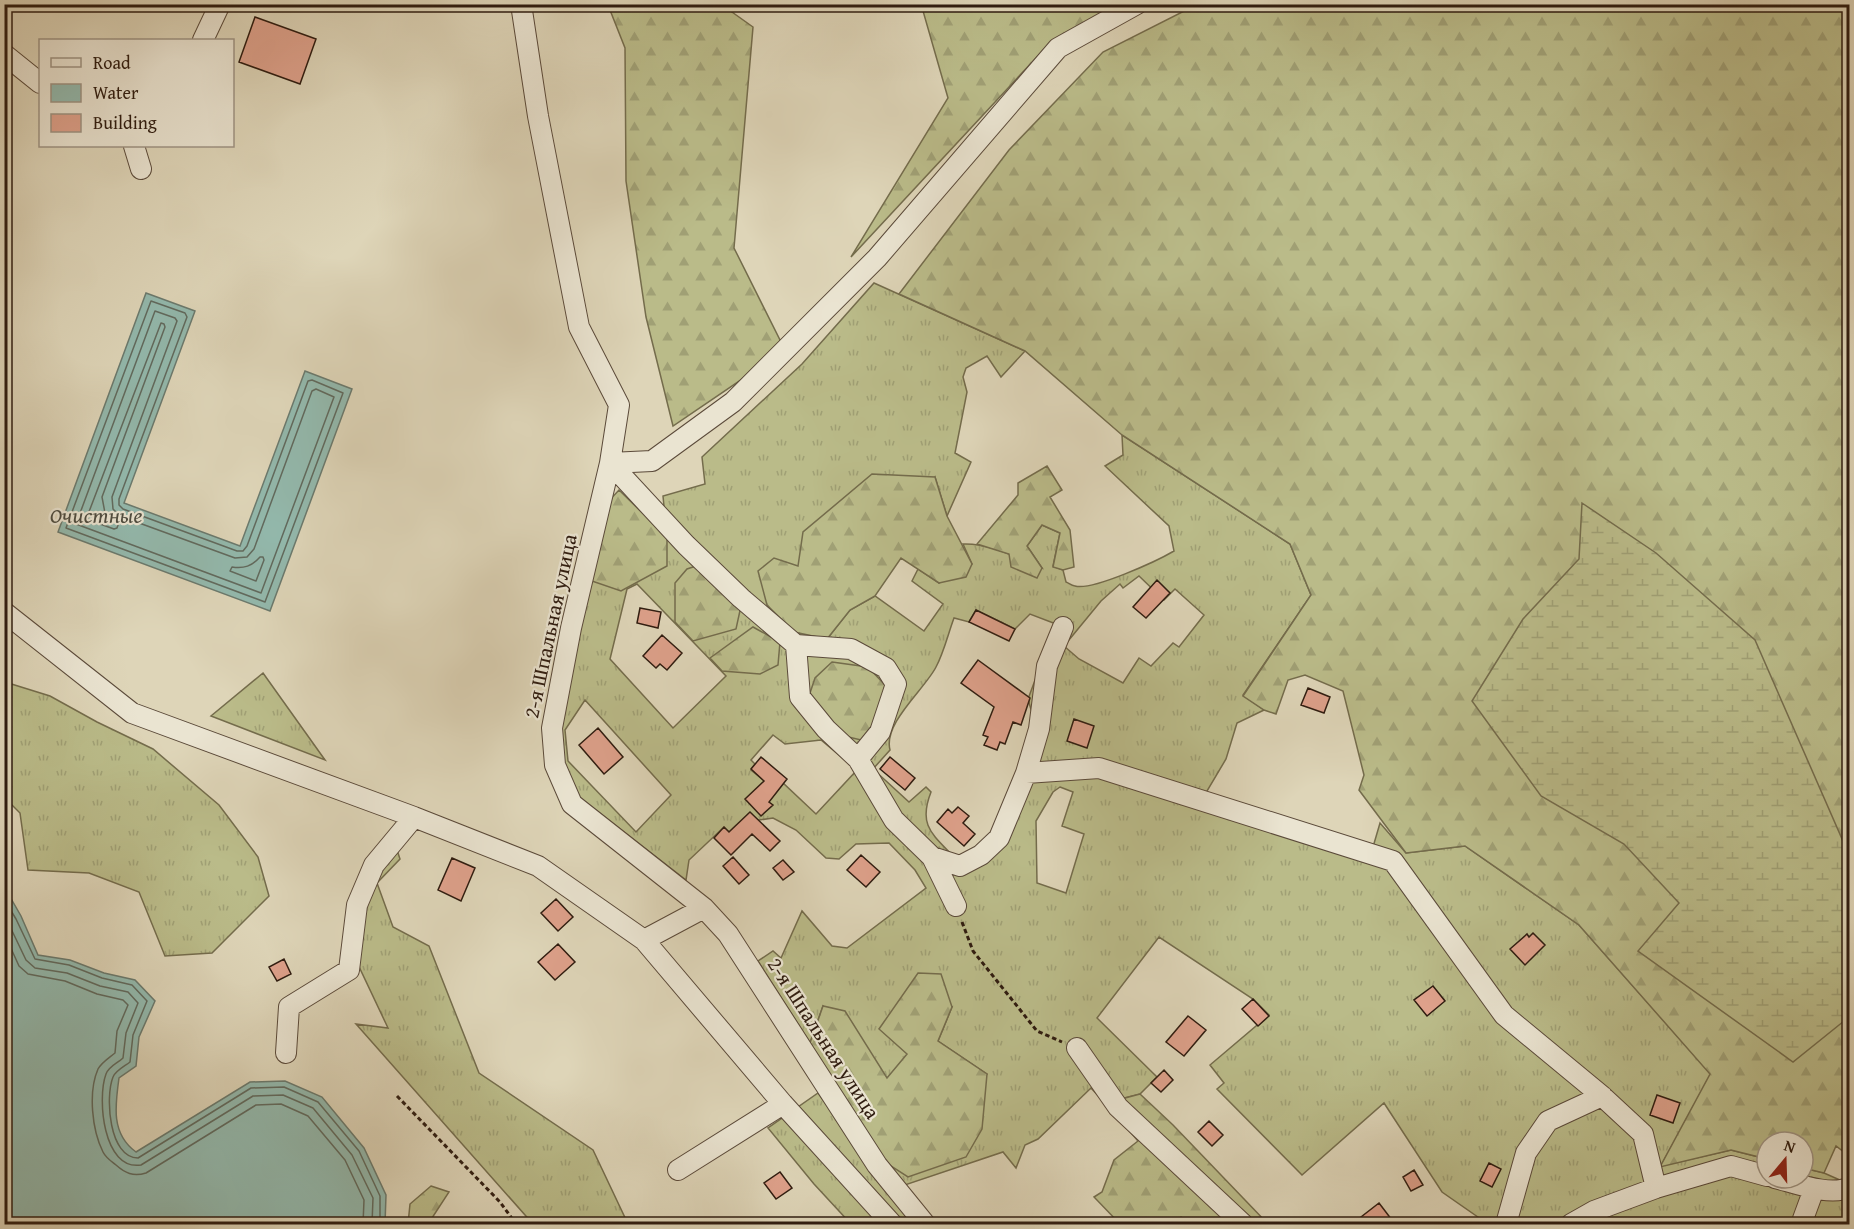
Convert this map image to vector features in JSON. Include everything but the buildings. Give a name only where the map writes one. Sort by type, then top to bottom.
[{"type":"street","points":[[203,39],[220,4]]},
{"type":"street","name":"2-я Шпальная улица","points":[[521,4],[538,116],[579,327],[620,405],[610,463],[571,628],[552,728],[555,765],[572,804],[704,908],[728,934],[878,1165],[925,1224]]},
{"type":"street","points":[[610,463],[652,461],[733,402],[877,258],[1058,48],[1137,4]]},
{"type":"street","points":[[4,54],[39,82]]},
{"type":"street","points":[[134,147],[141,169]]},
{"type":"street","points":[[610,463],[686,546],[741,598],[796,645],[851,650],[886,669],[896,684],[880,732],[858,759]]},
{"type":"street","points":[[4,612],[132,713],[414,817],[538,866],[644,939],[783,1104],[892,1224]]},
{"type":"street","points":[[932,857],[960,866],[981,855],[999,838],[1026,773],[1039,729],[1047,666],[1063,627]]},
{"type":"street","points":[[796,645],[800,697],[826,729],[858,759],[894,820],[932,857],[956,906]]},
{"type":"street","points":[[1026,773],[1098,768],[1393,861],[1504,1015],[1602,1096],[1643,1134],[1656,1188]]},
{"type":"street","points":[[286,1053],[290,1006],[349,970],[357,905],[374,864],[414,817]]},
{"type":"street","points":[[644,939],[704,908]]},
{"type":"street","points":[[1077,1048],[1118,1107],[1243,1224]]},
{"type":"street","points":[[1506,1224],[1526,1153],[1548,1121],[1602,1096]]},
{"type":"street","points":[[678,1170],[783,1104]]},
{"type":"street","points":[[1571,1224],[1594,1211],[1656,1188],[1731,1166],[1755,1173]]},
{"type":"street","points":[[1815,1189],[1843,1190],[1850,1187]]},
{"type":"street","points":[[1807,1224],[1803,1219],[1814,1190]]},
{"type":"path","points":[[956,906],[973,951],[1037,1031],[1077,1048]]},
{"type":"path","points":[[397,1096],[500,1202],[516,1224]]},
{"type":"green space","points":[[937,4],[1117,5],[1048,45],[851,257],[948,98],[923,11]]},
{"type":"green space","points":[[608,5],[722,5],[753,27],[734,248],[785,350],[673,426],[646,317],[626,181],[625,48]]},
{"type":"green space","points":[[1196,5],[1849,5],[1849,1156],[1836,1146],[1824,1173],[1815,1171],[1815,1130],[1755,1130],[1755,1156],[1731,1150],[1660,1167],[1710,1074],[1579,925],[1465,846],[1406,853],[1359,790],[1364,775],[1343,691],[1305,675],[1288,680],[1276,714],[1264,710],[1243,696],[1311,595],[1290,544],[1122,435],[1025,351],[899,294],[1009,150],[1103,52]]},
{"type":"green space","points":[[874,283],[1025,351],[1001,377],[987,356],[966,368],[963,377],[967,392],[955,453],[971,462],[947,516],[935,477],[827,639],[850,610],[875,596],[924,631],[943,604],[912,581],[918,569],[939,583],[972,564],[963,544],[993,549],[1042,568],[1027,546],[1042,525],[1060,533],[1053,566],[1063,570],[1066,582],[1074,586],[1109,580],[1174,551],[1169,526],[1105,466],[1123,455],[1122,435],[1290,544],[1311,595],[1243,695],[1264,710],[1237,723],[1226,759],[1204,796],[1373,847],[1380,823],[1406,853],[1465,846],[1579,925],[1711,1074],[1661,1166],[1731,1150],[1755,1156],[1755,1190],[1815,1190],[1815,1171],[1824,1173],[1849,1184],[1849,1224],[1488,1224],[1442,1192],[1384,1103],[1302,1175],[1217,1089],[1224,1083],[1210,1065],[1269,1015],[1253,999],[1159,937],[1097,1018],[1157,1077],[1140,1094],[1125,1098],[1115,1114],[1091,1088],[1038,1139],[1025,1145],[1016,1168],[1003,1152],[905,1185],[883,1161],[987,1074],[938,1041],[952,1007],[880,1029],[908,1054],[887,1079],[823,1006],[810,1043],[758,961],[773,951],[781,958],[802,911],[832,946],[847,948],[926,888],[915,870],[889,843],[856,844],[839,859],[826,858],[796,830],[773,818],[739,823],[729,832],[724,827],[689,860],[686,880],[579,797],[561,765],[559,730],[589,580],[667,537],[663,496],[705,484],[702,457],[802,364]],"holes":[[[1139,576],[1164,600],[1175,589],[1204,615],[1179,647],[1173,643],[1151,666],[1139,658],[1123,683],[1079,659],[1064,646],[1101,601],[1120,584],[1123,588]],[[637,584],[726,676],[673,728],[610,659],[627,589]],[[976,610],[1015,629],[1030,614],[1056,624],[1028,699],[1036,727],[993,838],[969,855],[953,856],[929,828],[926,813],[931,792],[926,787],[909,802],[873,769],[890,750],[893,729],[899,718],[936,667],[954,618],[969,622]],[[585,700],[671,795],[636,832],[568,761],[565,730]],[[773,735],[785,744],[821,740],[857,770],[816,814],[783,783],[773,788],[751,770],[755,764],[751,760]],[[1060,787],[1073,792],[1062,826],[1084,834],[1066,893],[1037,883],[1036,821],[1053,792]]]},
{"type":"green space","points":[[1047,466],[1062,490],[1050,497],[1070,530],[1074,567],[1063,570],[1053,567],[1060,533],[1042,525],[1027,546],[1042,568],[1037,578],[1011,567],[1009,554],[977,544],[1018,495],[1018,483]]},
{"type":"green space","points":[[872,474],[935,477],[947,516],[972,564],[966,577],[939,583],[901,558],[875,596],[850,610],[827,639],[794,632],[767,605],[758,571],[774,558],[798,566],[803,532]]},
{"type":"green space","points":[[619,490],[667,537],[667,566],[621,591],[589,580],[604,506]]},
{"type":"green space","points":[[1582,503],[1656,553],[1755,640],[1849,855],[1849,1017],[1793,1062],[1638,951],[1679,903],[1624,844],[1541,796],[1472,701],[1523,619],[1579,559]]},
{"type":"green space","points":[[699,565],[741,606],[736,629],[693,641],[675,622],[675,583],[687,569]]},
{"type":"green space","points":[[753,627],[780,642],[778,665],[760,674],[722,671],[710,658]]},
{"type":"green space","points":[[832,662],[868,667],[885,685],[878,718],[861,740],[840,735],[808,699],[815,678]]},
{"type":"green space","points":[[263,673],[325,760],[211,716]]},
{"type":"green space","points":[[5,682],[50,696],[153,749],[219,805],[258,857],[269,896],[212,953],[165,956],[139,892],[89,873],[28,870],[20,813],[5,798]]},
{"type":"green space","points":[[395,844],[400,859],[377,883],[393,927],[429,946],[479,1073],[593,1150],[628,1224],[533,1224],[356,1024],[388,1028],[354,956],[359,905]]},
{"type":"green space","points":[[918,973],[941,974],[952,1007],[938,1041],[987,1074],[982,1129],[966,1157],[908,1177],[883,1161],[810,1043],[823,1006],[845,1011],[887,1078],[907,1054],[879,1029]]},
{"type":"green space","points":[[818,1093],[916,1224],[851,1224],[814,1184],[768,1128]]},
{"type":"green space","points":[[1140,1094],[1268,1224],[1194,1224],[1181,1217],[1167,1224],[1120,1224],[1094,1197],[1102,1192],[1114,1160],[1138,1141],[1115,1114],[1125,1098]]},
{"type":"green space","points":[[431,1186],[449,1192],[430,1221],[432,1224],[408,1224],[410,1204]]},
{"type":"water","name":"Очистные","points":[[146,293],[195,311],[124,503],[240,546],[305,371],[352,389],[270,611],[58,532]]},
{"type":"water","points":[[4,874],[7,877],[9,895],[38,955],[70,960],[104,973],[135,980],[155,1001],[139,1037],[136,1066],[119,1078],[116,1099],[117,1119],[122,1137],[128,1145],[136,1152],[250,1082],[285,1081],[322,1097],[364,1148],[386,1195],[385,1224],[5,1224]]}]
